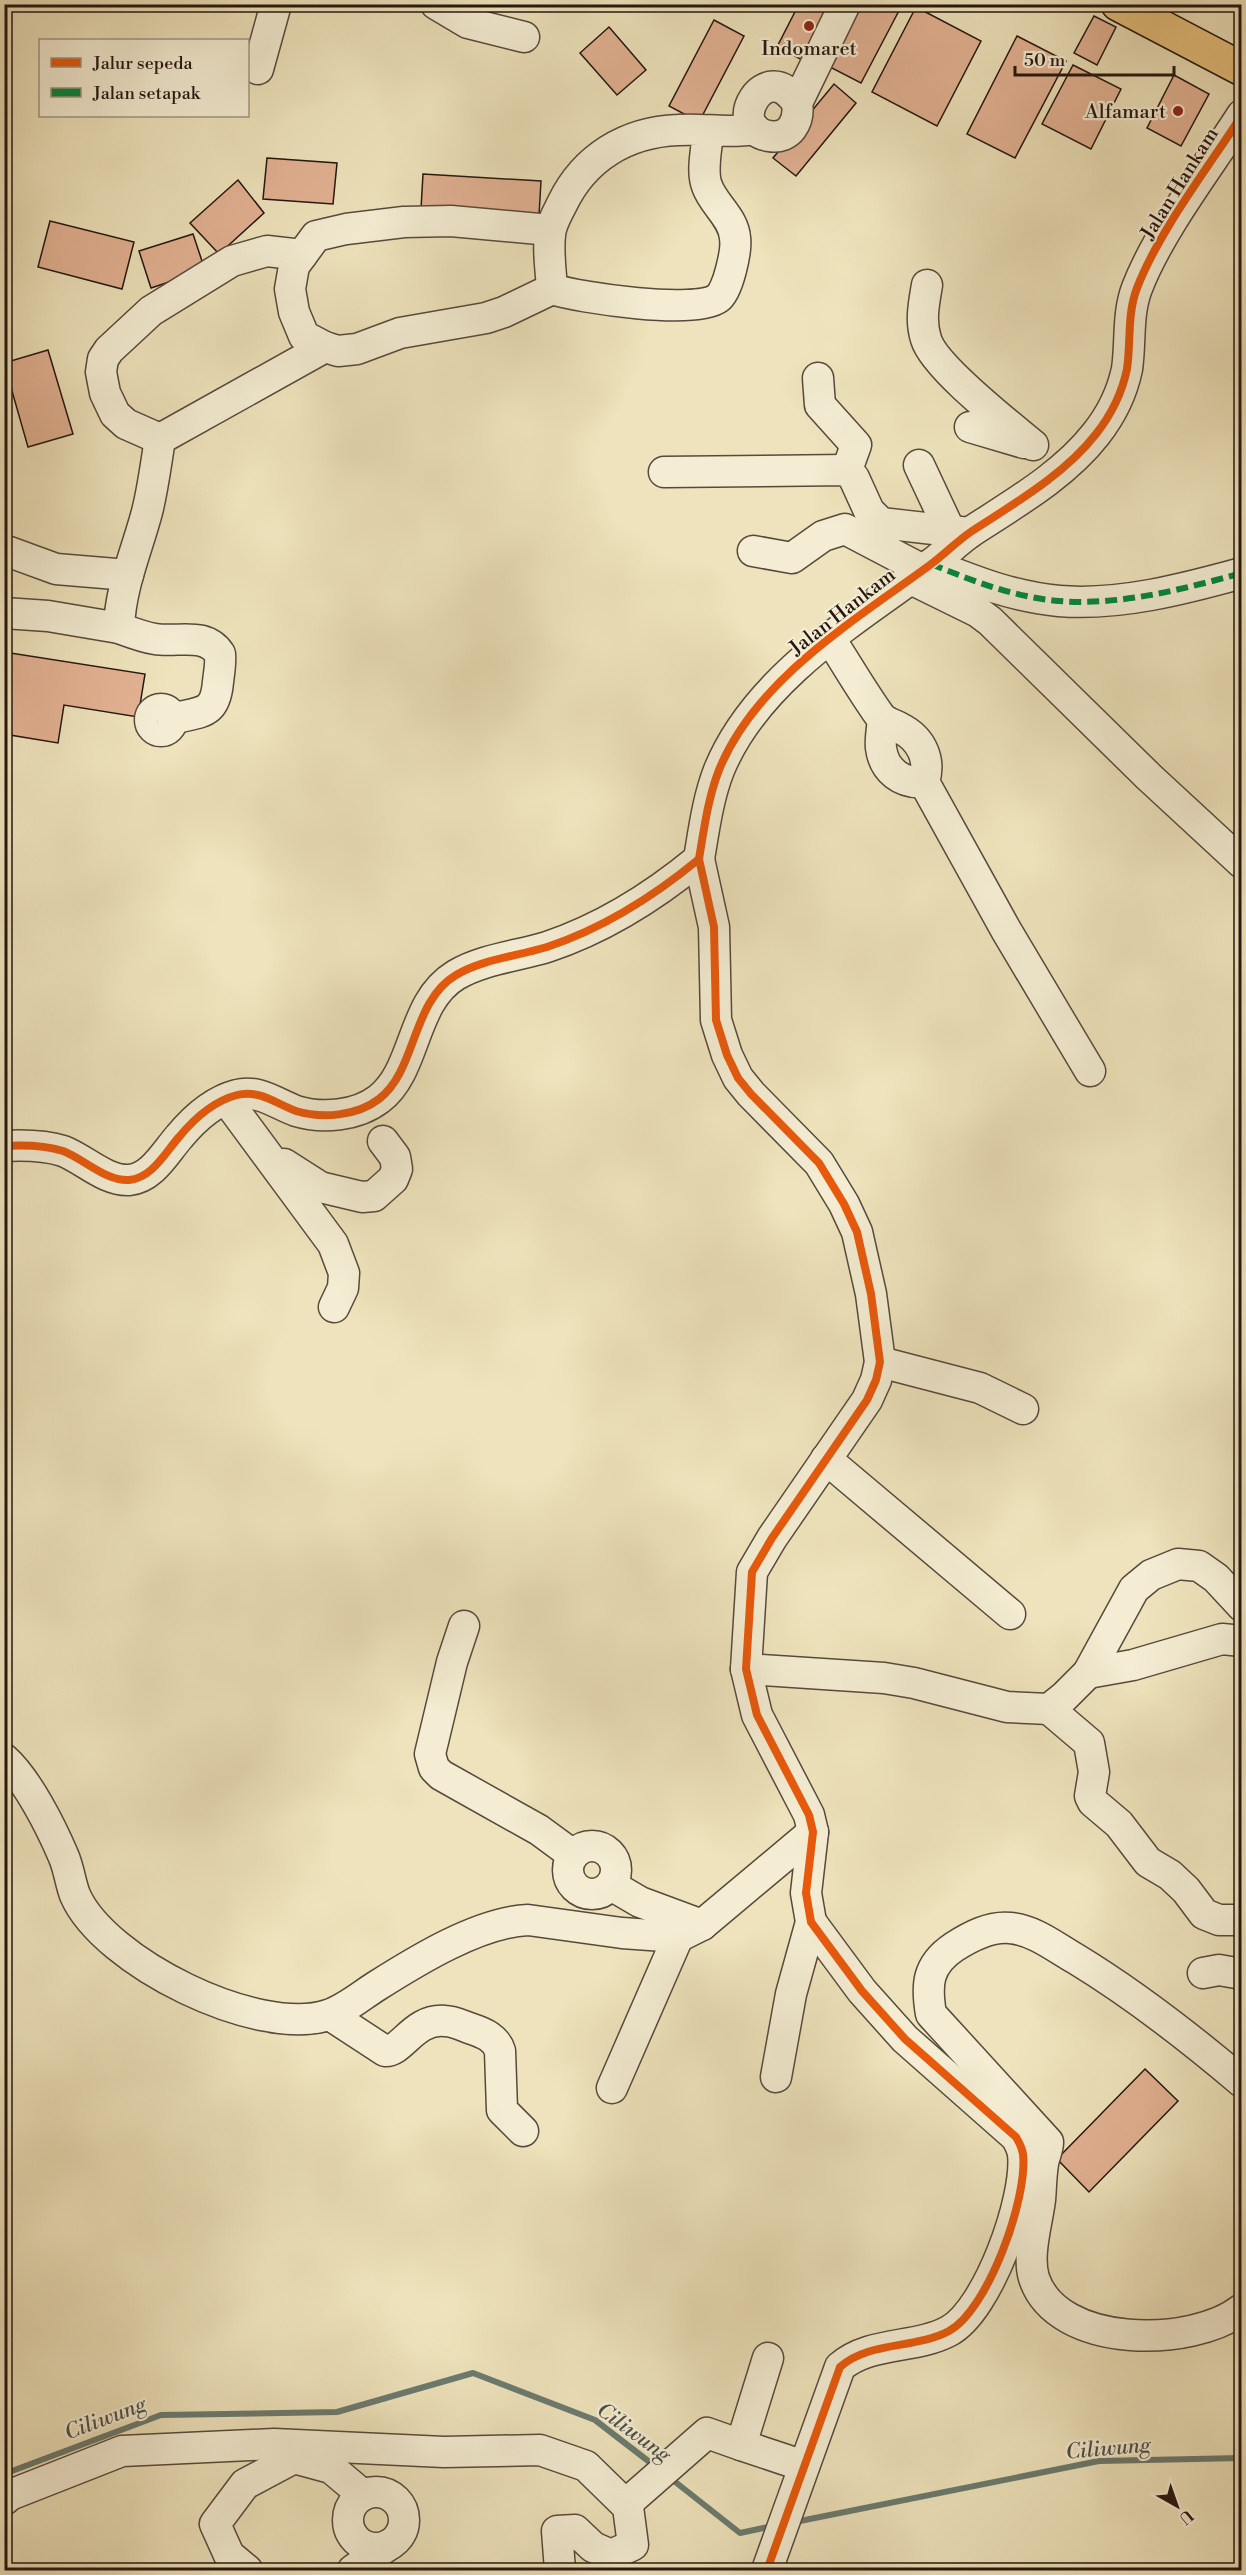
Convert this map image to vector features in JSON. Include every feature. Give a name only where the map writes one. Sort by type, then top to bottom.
[{"type":"highway","points":[[1118,4],[1242,69]]},
{"type":"street","points":[[258,69],[276,4]]},
{"type":"street","points":[[436,4],[468,23],[524,37]]},
{"type":"street","points":[[552,289],[550,230],[570,187],[578,176],[615,146],[639,135],[680,130],[730,133],[755,129],[763,135],[773,137],[791,130],[799,113],[797,103],[845,4]]},
{"type":"street","name":"Jalan Hankam","points":[[699,859],[719,770],[733,744],[772,691],[829,637],[922,571],[959,532],[1028,494],[1095,436],[1110,415],[1123,384],[1127,368],[1132,305],[1148,265],[1161,240],[1242,115]]},
{"type":"street","points":[[550,230],[451,221],[404,222],[346,229],[316,236],[294,266],[291,276],[291,302],[299,330],[304,336],[325,347],[350,350],[400,333],[486,318],[552,289],[597,300],[701,304],[716,300],[721,296],[728,281],[735,237],[707,187],[705,179],[708,132]]},
{"type":"street","points":[[160,440],[126,423],[111,405],[101,372],[103,359],[109,350],[151,311],[232,261],[267,251],[302,255]]},
{"type":"street","points":[[927,285],[922,312],[923,330],[928,345],[950,372],[1033,445]]},
{"type":"street","points":[[160,440],[325,347]]},
{"type":"street","points":[[818,378],[820,405],[856,445],[848,470]]},
{"type":"street","points":[[970,427],[1073,457]]},
{"type":"street","points":[[119,628],[119,615],[128,576],[148,510],[160,440]]},
{"type":"street","points":[[920,465],[959,532]]},
{"type":"street","points":[[664,472],[848,470],[869,511],[881,523],[959,532]]},
{"type":"street","points":[[753,551],[792,558],[823,536],[845,529],[922,571],[990,621],[1149,777],[1242,863]]},
{"type":"street","points":[[4,550],[56,569],[128,576]]},
{"type":"street","points":[[922,571],[1002,591],[1061,601],[1131,597],[1242,573]]},
{"type":"street","points":[[4,613],[48,616],[119,628],[155,639],[208,641],[220,654],[217,698],[208,710],[172,719]]},
{"type":"street","points":[[829,637],[882,720],[903,729],[915,738],[927,758],[924,782],[1006,930],[1090,1071]]},
{"type":"street","points":[[4,1146],[38,1146],[58,1150],[116,1178],[133,1179],[147,1173],[186,1129],[225,1098],[256,1094],[296,1111],[315,1115],[347,1113],[370,1105],[395,1083],[422,1018],[442,987],[456,975],[472,967],[548,946],[596,927],[642,902],[699,859],[714,927],[714,1006],[721,1039],[738,1078],[819,1163],[844,1204],[857,1232],[865,1264],[878,1335],[880,1362],[876,1380],[867,1400],[772,1538],[752,1572],[746,1669],[757,1715],[809,1815],[813,1832],[806,1885],[811,1922],[791,1994],[776,2077]]},
{"type":"street","points":[[225,1098],[322,1227],[339,1257],[344,1273],[343,1288],[334,1307]]},
{"type":"street","points":[[263,1149],[320,1187],[362,1197],[380,1192],[396,1174],[395,1157],[383,1141]]},
{"type":"street","points":[[880,1362],[980,1388],[1023,1409]]},
{"type":"street","points":[[826,1459],[1010,1614]]},
{"type":"street","points":[[1048,1709],[1065,1697],[1088,1673],[1134,1589],[1142,1581],[1162,1569],[1178,1564],[1199,1566],[1216,1578],[1242,1606]]},
{"type":"street","points":[[464,1626],[432,1739],[430,1754],[434,1768],[441,1775],[539,1830],[573,1856],[587,1846],[595,1846],[610,1854],[616,1869],[611,1885],[690,1931]]},
{"type":"street","points":[[1088,1673],[1133,1665],[1222,1639],[1242,1641]]},
{"type":"street","points":[[746,1669],[884,1678],[914,1683],[1007,1707],[1048,1709],[1089,1743],[1094,1772],[1090,1796],[1093,1802],[1119,1824],[1148,1862],[1170,1875],[1186,1890],[1204,1914],[1219,1920],[1242,1920]]},
{"type":"street","points":[[4,1759],[24,1782],[64,1857],[75,1895],[90,1918],[121,1949],[161,1975],[216,2002],[284,2020],[330,2015],[394,1975],[456,1942],[513,1921],[528,1920],[622,1933],[690,1931]]},
{"type":"street","points":[[612,2088],[690,1931],[813,1832]]},
{"type":"street","points":[[767,2571],[840,2367],[857,2355],[944,2334],[964,2320],[982,2291],[1011,2230],[1018,2202],[1023,2155],[1016,2137],[905,2039],[862,1991],[811,1922]]},
{"type":"street","points":[[1242,2082],[1135,1997],[1042,1938],[1010,1928],[992,1929],[959,1944],[943,1956],[930,1974],[928,1983],[931,2014],[1048,2142],[1043,2165],[1032,2258],[1034,2279],[1056,2308],[1069,2318],[1109,2333],[1140,2337],[1203,2328],[1221,2322],[1242,2309]]},
{"type":"street","points":[[1203,1972],[1219,1970],[1242,1974]]},
{"type":"street","points":[[905,2039],[931,2014]]},
{"type":"street","points":[[330,2015],[385,2051],[393,2049],[413,2030],[431,2021],[450,2022],[494,2040],[500,2051],[502,2110],[523,2131]]},
{"type":"street","points":[[741,2445],[768,2358]]},
{"type":"street","points":[[560,2571],[557,2531],[575,2530],[593,2547],[611,2555],[633,2545],[628,2507],[636,2495],[707,2433],[804,2466]]},
{"type":"street","points":[[4,2500],[10,2495],[123,2451],[274,2445],[336,2458],[363,2495],[382,2493],[398,2502],[404,2521],[397,2538],[353,2571]]},
{"type":"street","points":[[247,2571],[229,2555],[215,2524],[245,2484],[294,2458],[540,2450],[586,2466],[636,2495]]},
{"type":"building","name":"Indomaret","points":[[799,4],[841,4],[810,64],[777,47]]},
{"type":"building","points":[[858,4],[902,5],[861,83],[826,65]]},
{"type":"building","points":[[916,7],[981,41],[937,126],[872,92]]},
{"type":"building","points":[[1094,16],[1116,27],[1097,65],[1074,53]]},
{"type":"building","points":[[714,20],[744,36],[699,122],[669,106]]},
{"type":"building","points":[[609,27],[646,70],[617,95],[580,53]]},
{"type":"building","points":[[1017,36],[1066,61],[1015,158],[967,134]]},
{"type":"building","points":[[1073,65],[1121,89],[1091,149],[1042,124]]},
{"type":"building","name":"Alfamart","points":[[1174,75],[1209,94],[1181,146],[1147,128]]},
{"type":"building","points":[[834,84],[856,103],[796,176],[773,158]]},
{"type":"building","points":[[267,158],[337,163],[333,204],[263,199]]},
{"type":"building","points":[[423,174],[541,181],[539,215],[421,209]]},
{"type":"building","points":[[238,180],[264,213],[219,254],[190,223]]},
{"type":"building","points":[[50,221],[134,242],[122,289],[38,267]]},
{"type":"building","points":[[193,234],[205,270],[151,288],[139,251]]},
{"type":"building","points":[[48,350],[73,434],[28,447],[4,363]]},
{"type":"building","points":[[4,652],[145,674],[138,717],[64,705],[58,743],[4,734]]},
{"type":"building","points":[[1145,2069],[1178,2101],[1089,2192],[1057,2159]]},
{"type":"waterway","name":"Ciliwung","points":[[4,2474],[161,2415],[337,2412],[473,2373],[595,2420],[656,2467]]},
{"type":"waterway","name":"Ciliwung","points":[[795,2522],[1099,2461],[1242,2458]]},
{"type":"waterway","name":"Ciliwung","points":[[669,2477],[740,2533],[773,2526]]},
{"type":"marked path","points":[[931,564],[1010,592],[1042,599],[1082,602],[1151,595],[1242,573]]},
{"type":"cycle path","points":[[4,1146],[56,1149],[112,1177],[129,1180],[145,1175],[151,1170],[197,1118],[220,1102],[237,1095],[252,1094],[296,1111],[317,1115],[350,1112],[370,1105],[391,1086],[401,1071],[430,1002],[441,987],[456,975],[478,965],[547,947],[588,931],[646,899],[699,859],[709,803],[719,770],[736,737],[757,707],[782,680],[840,630],[930,565],[967,535],[1054,475],[1083,449],[1101,427],[1115,403],[1125,378],[1132,308],[1146,266],[1171,222],[1242,115]]},
{"type":"cycle path","points":[[699,859],[714,927],[716,1020],[727,1055],[738,1078],[751,1094],[819,1163],[844,1204],[857,1232],[871,1294],[880,1362],[876,1380],[867,1400],[772,1538],[752,1572],[746,1669],[757,1715],[809,1815],[813,1832],[806,1893],[811,1922],[862,1991],[905,2039],[1016,2137],[1023,2154],[1023,2173],[1012,2224],[991,2277],[978,2301],[964,2319],[949,2331],[936,2337],[865,2353],[840,2367],[767,2570]]},
{"type":"place","name":"Indomaret","points":[[809,26]]},
{"type":"place","name":"Alfamart","points":[[1178,111]]}]
